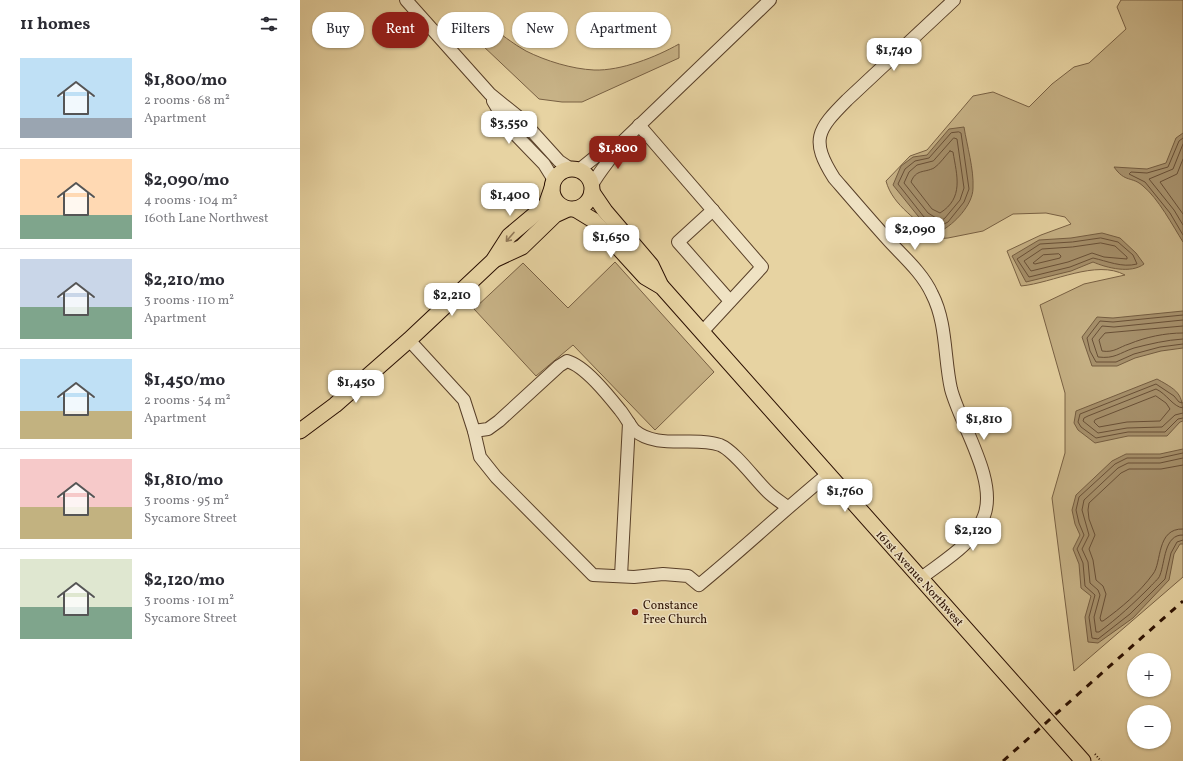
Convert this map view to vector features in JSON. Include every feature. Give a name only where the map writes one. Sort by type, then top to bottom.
[{"type":"main road","points":[[300,431],[335,405],[409,340],[493,261],[509,236],[546,205],[553,184],[564,170],[575,169],[585,173],[592,188],[587,203],[555,215],[522,246],[493,261]]},
{"type":"main road","points":[[553,184],[557,201],[572,209]]},
{"type":"main road","name":"161st Avenue Northwest","points":[[592,188],[605,211],[651,265],[662,287],[1083,761]]},
{"type":"main road","name":"161st Avenue Northwest","points":[[572,209],[593,220],[645,276],[662,287]]},
{"type":"street","points":[[406,0],[490,94],[520,119],[559,161],[575,169],[605,149],[621,143]]},
{"type":"street","points":[[592,188],[597,176],[613,157],[621,143],[638,125],[770,0]]},
{"type":"street","points":[[920,579],[962,546],[976,531],[985,515],[987,500],[980,464],[958,411],[951,389],[941,317],[932,294],[908,262],[834,178],[824,163],[820,146],[820,132],[832,114],[954,0]]},
{"type":"street","points":[[490,94],[509,128],[544,164],[553,184]]},
{"type":"street","points":[[638,125],[762,267],[702,332]]},
{"type":"street","points":[[713,210],[678,242],[730,301]]},
{"type":"street","points":[[409,340],[464,400],[474,431],[480,457],[593,575],[621,576],[663,574],[688,576],[699,585],[727,562],[787,507],[828,474]]},
{"type":"street","points":[[474,431],[488,429],[499,421],[559,366],[567,361],[574,363],[596,382],[634,429],[644,436],[662,441],[686,440],[721,445],[754,476],[768,493],[787,507]]},
{"type":"street","points":[[621,576],[630,423]]},
{"type":"shaded area","points":[[1121,0],[1183,0],[1183,577],[1074,671],[1052,498],[1065,453],[1065,393],[1040,305],[1084,284],[1125,275],[1114,271],[1088,271],[1021,286],[1007,251],[1041,235],[1071,224],[1065,217],[1046,213],[1013,214],[983,231],[935,239],[900,206],[889,190],[886,181],[910,156],[927,150],[973,96],[993,92],[1029,107],[1052,84],[1074,67],[1089,63],[1126,29],[1117,7]]},
{"type":"shaded area","points":[[504,37],[512,43],[512,48],[521,48],[551,61],[577,68],[604,70],[627,66],[660,54],[679,44],[679,58],[582,102],[562,102],[539,99],[485,48],[504,48]]},
{"type":"shaded area","points":[[615,262],[714,372],[655,430],[573,345],[536,376],[474,309],[523,263],[568,308]]},
{"type":"water","points":[[964,127],[972,173],[972,194],[970,201],[957,219],[941,231],[922,221],[893,185],[901,166],[913,157],[927,155],[949,129]]},
{"type":"water","points":[[1183,133],[1183,242],[1165,212],[1149,191],[1139,183],[1122,175],[1114,167],[1147,169],[1166,163],[1176,138]]},
{"type":"water","points":[[1102,233],[1120,238],[1136,253],[1144,264],[1133,269],[1119,269],[1093,262],[1071,271],[1026,282],[1012,256],[1039,240],[1071,238]]},
{"type":"water","points":[[1183,311],[1183,348],[1161,351],[1135,358],[1117,366],[1092,366],[1082,337],[1097,317],[1113,318]]},
{"type":"water","points":[[1157,379],[1176,391],[1182,405],[1183,421],[1180,422],[1167,436],[1128,436],[1095,443],[1078,430],[1074,423],[1076,411]]},
{"type":"water","points":[[1183,449],[1183,544],[1180,544],[1174,554],[1169,580],[1133,618],[1098,643],[1088,642],[1085,617],[1091,596],[1081,588],[1079,564],[1073,549],[1080,535],[1075,524],[1072,510],[1076,495],[1112,461],[1126,454],[1160,454]]},
{"type":"railway","points":[[1003,761],[1183,601]]},
{"type":"place","name":"Constance Free Church","points":[[635,612]]}]
